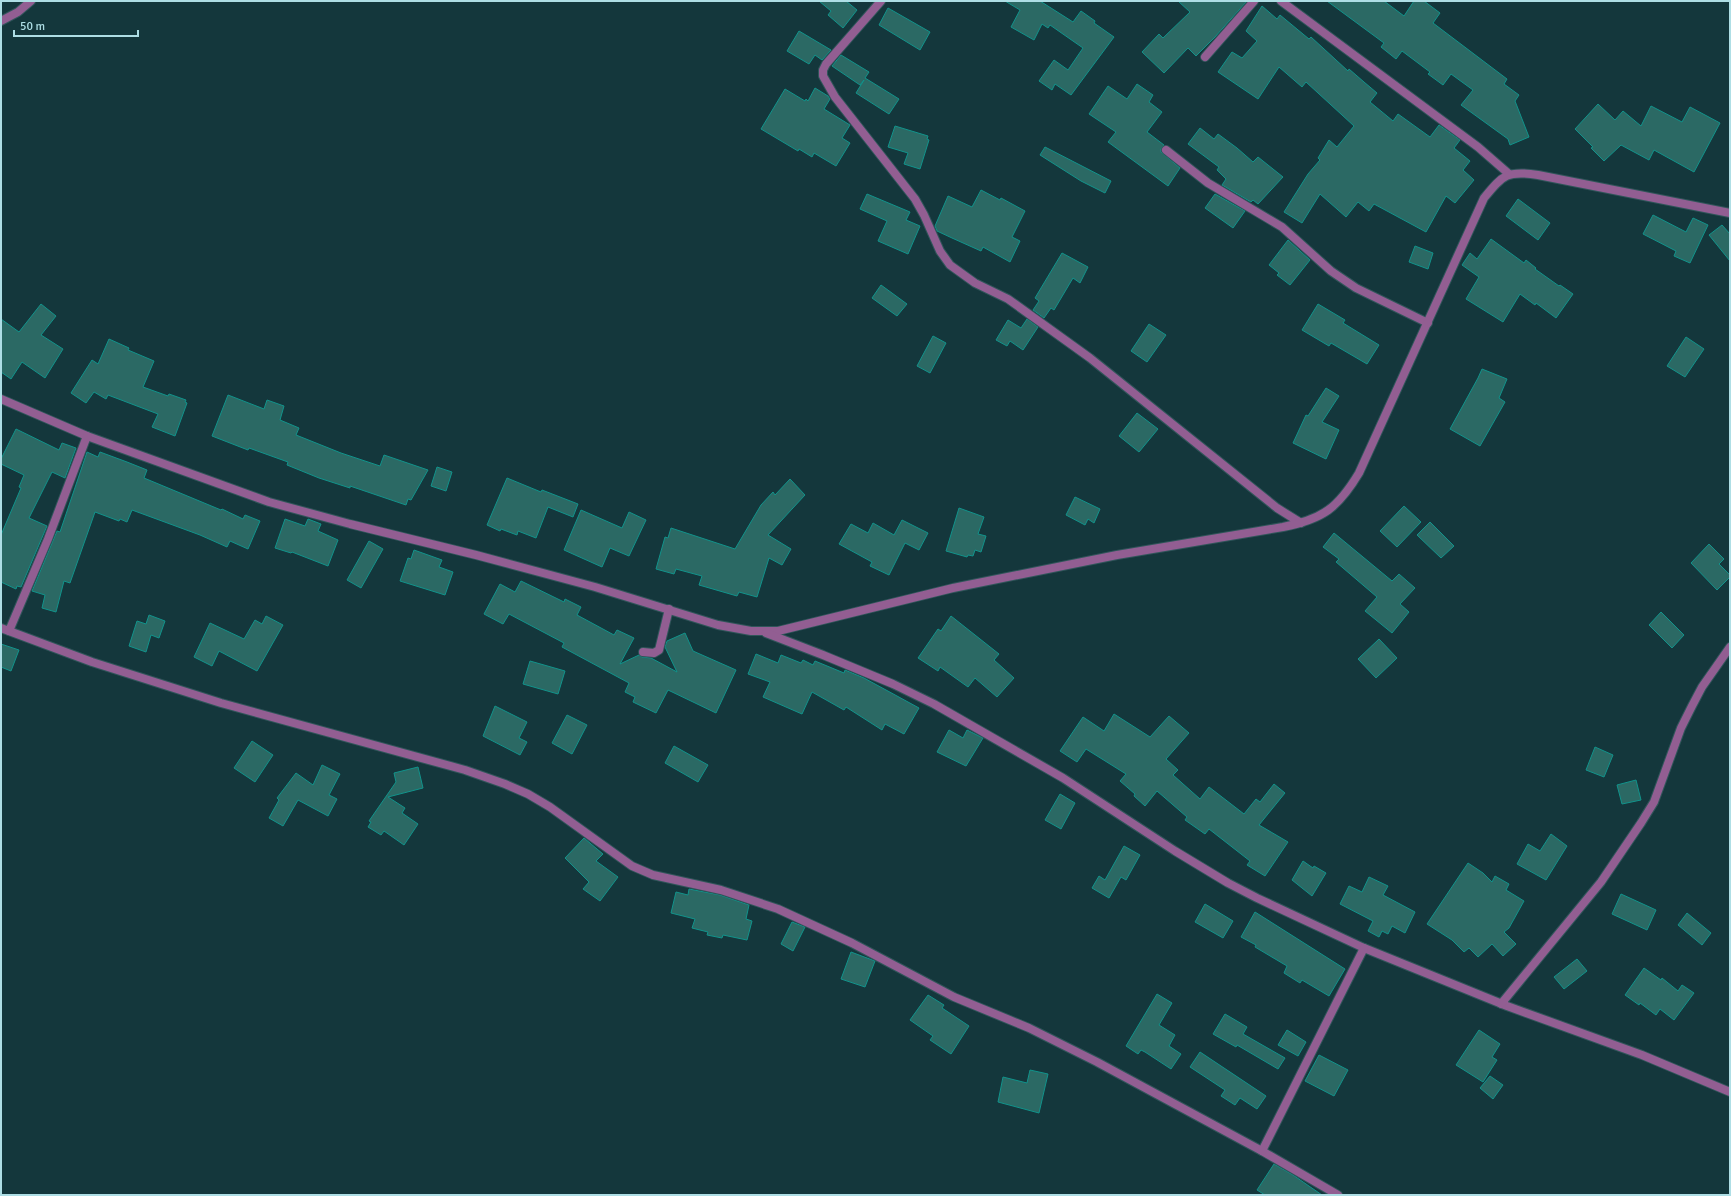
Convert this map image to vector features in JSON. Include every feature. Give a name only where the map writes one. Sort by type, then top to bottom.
[{"type":"street","points":[[1,21],[18,12],[31,1]]},
{"type":"street","points":[[882,1],[826,64],[823,70],[823,76],[835,97],[915,199],[924,215],[940,252],[950,265],[975,284],[1008,300],[1090,358],[1271,503],[1301,523]]},
{"type":"street","points":[[1205,57],[1254,1]]},
{"type":"street","points":[[1281,1],[1478,147],[1509,174]]},
{"type":"street","points":[[1166,150],[1208,183],[1282,227],[1331,271],[1356,288],[1428,323]]},
{"type":"street","points":[[763,632],[792,628],[960,586],[1117,555],[1301,523],[1314,519],[1339,501],[1359,473],[1484,198],[1501,178],[1509,174],[1525,173],[1538,175],[1730,213]]},
{"type":"street","points":[[1,398],[87,436],[269,502],[350,524],[476,554],[670,609],[718,625],[763,632],[823,654],[886,681],[934,704],[1063,778],[1175,851],[1228,883],[1364,948],[1501,1004],[1642,1055],[1730,1092]]},
{"type":"street","points":[[87,436],[48,539],[5,629],[92,662],[220,703],[465,770],[505,784],[528,794],[550,807],[632,866],[654,875],[721,890],[778,909],[852,943],[954,997],[1029,1028],[1098,1062],[1262,1151],[1338,1195]]},
{"type":"street","points":[[643,652],[654,653],[659,650],[670,609]]},
{"type":"street","points":[[1501,1004],[1601,882],[1641,823],[1654,802],[1681,728],[1692,706],[1702,687],[1730,647]]},
{"type":"street","points":[[1262,1151],[1364,948]]},
{"type":"building","points":[[819,1],[846,1],[857,10],[843,28],[828,15],[831,11]]},
{"type":"building","points":[[1005,1],[1040,1],[1073,22],[1081,11],[1095,21],[1094,23],[1114,37],[1071,95],[1055,84],[1052,90],[1039,81],[1054,60],[1068,70],[1083,48],[1050,25],[1048,28],[1042,24],[1034,40],[1011,27],[1020,10]]},
{"type":"building","points":[[1178,1],[1247,1],[1196,56],[1188,48],[1164,73],[1142,52],[1159,34],[1163,38],[1190,12]]},
{"type":"building","points":[[1327,1],[1384,1],[1404,16],[1414,1],[1424,1],[1440,13],[1433,23],[1507,79],[1504,84],[1519,95],[1515,101],[1529,137],[1510,145],[1508,139],[1461,105],[1473,90],[1451,74],[1443,85],[1428,74],[1430,72],[1402,51],[1396,59],[1381,47],[1384,43]]},
{"type":"building","points":[[1262,6],[1277,19],[1280,15],[1309,39],[1311,37],[1348,71],[1349,69],[1377,93],[1370,102],[1393,121],[1398,114],[1430,137],[1439,125],[1460,140],[1454,148],[1470,161],[1463,170],[1474,180],[1455,203],[1446,196],[1426,232],[1374,204],[1369,211],[1358,202],[1346,217],[1320,194],[1302,223],[1284,212],[1308,174],[1320,160],[1318,158],[1329,140],[1337,147],[1354,126],[1306,82],[1302,87],[1279,67],[1258,99],[1218,72],[1232,52],[1242,58],[1257,41],[1246,31]]},
{"type":"building","points":[[888,8],[930,32],[920,50],[879,25]]},
{"type":"building","points":[[799,31],[831,50],[822,60],[815,55],[809,64],[787,51]]},
{"type":"building","points":[[841,55],[869,72],[865,78],[899,99],[889,114],[856,93],[864,80],[860,85],[832,66]]},
{"type":"building","points":[[1137,84],[1153,95],[1149,102],[1162,112],[1147,132],[1164,145],[1161,152],[1180,168],[1168,186],[1108,142],[1116,132],[1089,114],[1108,86],[1127,99]]},
{"type":"building","points":[[815,88],[828,96],[830,99],[824,109],[850,125],[842,138],[850,143],[836,166],[814,153],[812,157],[799,149],[798,151],[761,129],[785,89],[805,101],[806,99],[808,101]]},
{"type":"building","points":[[1598,104],[1615,120],[1623,111],[1641,126],[1651,106],[1682,122],[1690,107],[1720,123],[1694,172],[1654,150],[1649,160],[1621,145],[1604,161],[1591,148],[1593,147],[1575,129]]},
{"type":"building","points":[[895,126],[928,136],[927,139],[929,140],[920,169],[904,164],[908,153],[888,147]]},
{"type":"building","points":[[1200,128],[1214,139],[1218,134],[1253,162],[1258,157],[1283,177],[1258,204],[1253,200],[1251,202],[1222,185],[1226,179],[1217,170],[1219,167],[1188,144]]},
{"type":"building","points":[[1045,147],[1111,181],[1105,193],[1081,181],[1040,155]]},
{"type":"building","points":[[981,190],[1000,200],[1001,198],[1025,211],[1012,237],[1020,241],[1010,262],[983,247],[981,251],[937,231],[935,226],[948,196],[972,207]]},
{"type":"building","points":[[867,194],[910,212],[906,220],[920,226],[908,254],[878,241],[887,221],[860,209]]},
{"type":"building","points":[[1215,194],[1245,211],[1233,228],[1205,208]]},
{"type":"building","points":[[1518,199],[1550,223],[1538,240],[1506,216]]},
{"type":"building","points":[[1653,215],[1686,232],[1693,218],[1708,225],[1690,263],[1674,256],[1676,251],[1643,234]]},
{"type":"building","points":[[1722,225],[1730,234],[1730,261],[1709,235]]},
{"type":"building","points":[[1491,239],[1524,263],[1526,260],[1536,268],[1535,269],[1573,294],[1556,318],[1536,303],[1535,305],[1520,294],[1503,322],[1466,299],[1479,277],[1462,265],[1470,253],[1477,259]]},
{"type":"building","points":[[1288,240],[1310,260],[1290,285],[1277,275],[1279,273],[1269,265]]},
{"type":"building","points":[[1415,246],[1433,253],[1428,269],[1409,262]]},
{"type":"building","points":[[1062,253],[1088,267],[1080,283],[1073,278],[1054,310],[1051,308],[1044,318],[1033,310],[1039,301],[1035,298]]},
{"type":"building","points":[[881,285],[907,304],[897,316],[872,298]]},
{"type":"building","points":[[41,304],[56,316],[41,335],[63,349],[45,378],[22,362],[11,379],[1,372],[1,319],[19,332]]},
{"type":"building","points":[[1318,304],[1345,320],[1343,323],[1379,345],[1367,364],[1331,343],[1329,346],[1302,330]]},
{"type":"building","points":[[1027,319],[1038,327],[1023,350],[1010,341],[1007,346],[996,340],[1008,320],[1021,328]]},
{"type":"building","points":[[1149,324],[1166,335],[1147,362],[1131,351]]},
{"type":"building","points":[[933,336],[946,343],[930,373],[917,366]]},
{"type":"building","points":[[1686,337],[1704,349],[1685,377],[1667,366]]},
{"type":"building","points":[[109,339],[129,348],[128,350],[154,361],[143,387],[168,396],[169,394],[186,400],[185,402],[187,403],[175,436],[152,427],[158,414],[108,395],[106,399],[94,392],[86,403],[71,393],[92,360],[98,364]]},
{"type":"building","points":[[1482,369],[1507,379],[1499,398],[1505,402],[1480,446],[1450,429]]},
{"type":"building","points":[[1326,388],[1339,396],[1322,422],[1339,430],[1326,459],[1293,443],[1306,415],[1308,416]]},
{"type":"building","points":[[228,395],[264,409],[267,400],[284,406],[280,420],[299,428],[296,435],[341,453],[380,466],[384,455],[428,470],[411,500],[408,499],[406,505],[350,486],[350,488],[319,478],[287,465],[288,462],[249,448],[248,450],[212,436]]},
{"type":"building","points":[[1137,413],[1158,429],[1139,452],[1119,436]]},
{"type":"building","points":[[16,429],[59,450],[62,443],[76,448],[65,478],[52,472],[29,518],[47,526],[21,587],[17,586],[16,589],[1,582],[1,535],[21,488],[19,487],[24,475],[1,464],[1,459]]},
{"type":"building","points":[[87,452],[98,457],[100,452],[127,462],[147,470],[144,478],[221,510],[222,509],[243,519],[245,515],[260,521],[248,549],[230,541],[227,547],[200,535],[132,510],[127,522],[120,519],[119,521],[95,512],[70,583],[64,581],[56,612],[42,608],[45,595],[32,591],[57,531],[60,532]]},
{"type":"building","points":[[437,467],[452,472],[446,491],[431,486]]},
{"type":"building","points":[[507,478],[541,492],[542,490],[578,504],[573,517],[548,507],[536,538],[518,531],[517,535],[501,529],[500,531],[487,525]]},
{"type":"building","points":[[790,479],[805,495],[768,535],[791,549],[782,565],[769,558],[757,597],[739,592],[737,596],[699,585],[702,576],[676,569],[674,574],[656,569],[665,537],[668,538],[671,528],[735,549],[761,505],[773,492],[775,495]]},
{"type":"building","points":[[1075,497],[1100,509],[1094,523],[1088,519],[1085,525],[1066,515]]},
{"type":"building","points":[[1404,506],[1421,522],[1397,547],[1380,531]]},
{"type":"building","points":[[959,508],[984,517],[978,534],[986,536],[981,552],[975,550],[973,556],[968,555],[967,557],[946,551]]},
{"type":"building","points":[[581,510],[622,528],[629,512],[646,520],[629,556],[610,548],[602,567],[564,550]]},
{"type":"building","points":[[285,519],[305,526],[308,519],[321,524],[318,531],[338,540],[328,566],[292,552],[291,553],[275,548]]},
{"type":"building","points":[[902,520],[928,533],[919,550],[905,543],[889,575],[870,566],[872,562],[839,544],[851,524],[868,533],[873,523],[894,535]]},
{"type":"building","points":[[1430,522],[1454,546],[1441,558],[1417,535]]},
{"type":"building","points":[[1334,533],[1392,581],[1399,574],[1415,588],[1400,604],[1409,612],[1392,633],[1365,611],[1377,597],[1336,562],[1339,559],[1323,547]]},
{"type":"building","points":[[369,541],[383,549],[361,588],[347,580]]},
{"type":"building","points":[[1709,544],[1724,559],[1719,564],[1730,575],[1730,577],[1717,590],[1691,563]]},
{"type":"building","points":[[414,550],[442,560],[439,567],[453,572],[445,595],[400,581],[408,558],[411,559]]},
{"type":"building","points":[[521,581],[564,602],[565,599],[581,607],[577,615],[614,635],[617,630],[634,638],[620,664],[639,655],[642,657],[651,658],[677,672],[665,647],[667,641],[685,633],[693,651],[736,670],[716,713],[668,690],[656,713],[633,702],[635,697],[625,692],[629,683],[562,647],[564,643],[509,614],[503,624],[484,614],[500,584],[515,592]]},
{"type":"building","points":[[1661,612],[1684,635],[1672,648],[1649,625]]},
{"type":"building","points":[[149,615],[165,621],[159,638],[151,635],[146,652],[129,646],[137,621],[146,624]]},
{"type":"building","points":[[266,616],[283,625],[257,671],[219,651],[212,666],[194,657],[210,623],[244,639],[255,620],[262,624]]},
{"type":"building","points":[[951,616],[999,654],[994,660],[1014,678],[997,697],[975,678],[968,687],[940,667],[938,671],[918,658],[938,629],[941,631]]},
{"type":"building","points":[[1379,639],[1397,658],[1376,678],[1358,659]]},
{"type":"building","points":[[1,644],[19,650],[11,671],[1,667]]},
{"type":"building","points":[[756,654],[778,663],[781,655],[801,663],[803,660],[813,665],[815,661],[844,673],[845,670],[864,678],[919,708],[904,734],[885,724],[882,730],[846,707],[844,710],[812,692],[802,714],[763,697],[770,682],[748,674]]},
{"type":"building","points":[[530,661],[565,671],[558,694],[523,684]]},
{"type":"building","points":[[495,706],[527,722],[519,738],[527,742],[520,755],[483,736]]},
{"type":"building","points":[[1114,714],[1150,737],[1169,716],[1189,733],[1166,759],[1178,770],[1173,775],[1200,799],[1209,787],[1244,814],[1256,799],[1260,802],[1274,784],[1285,793],[1259,825],[1288,842],[1265,876],[1247,865],[1250,861],[1209,829],[1205,834],[1185,820],[1187,817],[1157,791],[1145,806],[1134,796],[1135,794],[1120,781],[1126,774],[1086,749],[1077,762],[1060,751],[1083,717],[1104,731]]},
{"type":"building","points":[[567,715],[587,725],[572,754],[552,743]]},
{"type":"building","points":[[949,730],[963,738],[967,730],[983,738],[966,766],[937,752]]},
{"type":"building","points":[[252,741],[273,755],[255,782],[234,768]]},
{"type":"building","points":[[674,746],[708,765],[698,782],[665,763]]},
{"type":"building","points":[[1595,747],[1613,755],[1604,777],[1586,770]]},
{"type":"building","points":[[322,765],[340,774],[329,795],[337,799],[328,816],[298,800],[283,826],[269,818],[279,800],[277,798],[296,773],[313,785]]},
{"type":"building","points":[[418,767],[423,788],[388,797],[405,808],[402,813],[418,824],[404,845],[384,831],[381,835],[368,827],[371,822],[369,821],[396,782],[394,773]]},
{"type":"building","points":[[1636,780],[1641,800],[1622,804],[1617,785]]},
{"type":"building","points":[[1060,794],[1075,803],[1061,829],[1045,820]]},
{"type":"building","points":[[1551,834],[1567,846],[1546,880],[1517,864],[1528,844],[1540,851]]},
{"type":"building","points":[[584,838],[603,854],[596,861],[618,877],[600,901],[583,889],[589,882],[565,858]]},
{"type":"building","points":[[1124,846],[1140,855],[1126,880],[1121,877],[1109,898],[1092,888],[1099,876],[1105,880]]},
{"type":"building","points":[[1303,861],[1313,868],[1314,866],[1326,873],[1312,896],[1292,880]]},
{"type":"building","points":[[1468,863],[1483,873],[1492,882],[1495,876],[1509,884],[1506,890],[1524,901],[1509,928],[1504,932],[1516,944],[1503,956],[1492,944],[1478,957],[1469,948],[1464,952],[1452,940],[1427,924]]},
{"type":"building","points":[[1369,877],[1388,886],[1383,895],[1415,912],[1405,933],[1392,926],[1388,934],[1382,931],[1379,937],[1368,931],[1373,921],[1340,904],[1349,886],[1362,892]]},
{"type":"building","points":[[689,889],[720,895],[749,905],[746,919],[752,921],[747,940],[723,935],[722,938],[707,935],[708,932],[692,928],[695,919],[671,913],[676,892],[688,895]]},
{"type":"building","points":[[1621,894],[1656,910],[1647,930],[1612,914]]},
{"type":"building","points":[[1205,904],[1233,921],[1223,938],[1195,922]]},
{"type":"building","points":[[1255,912],[1345,969],[1329,996],[1302,980],[1300,983],[1284,973],[1287,966],[1255,947],[1256,945],[1241,937]]},
{"type":"building","points":[[1687,913],[1711,933],[1702,945],[1678,925]]},
{"type":"building","points":[[792,922],[805,927],[793,951],[781,944]]},
{"type":"building","points":[[851,952],[875,961],[865,987],[841,979]]},
{"type":"building","points":[[1577,959],[1587,971],[1564,989],[1554,977]]},
{"type":"building","points":[[1644,968],[1661,980],[1662,978],[1678,991],[1682,985],[1694,993],[1674,1020],[1660,1009],[1656,1015],[1640,1003],[1639,1005],[1625,995]]},
{"type":"building","points":[[1157,994],[1172,1003],[1159,1025],[1175,1035],[1169,1046],[1181,1054],[1171,1069],[1145,1052],[1141,1050],[1138,1054],[1126,1046]]},
{"type":"building","points":[[928,995],[944,1005],[942,1008],[969,1026],[951,1054],[930,1040],[933,1036],[910,1020]]},
{"type":"building","points":[[1225,1014],[1247,1027],[1243,1034],[1285,1058],[1278,1069],[1237,1045],[1236,1047],[1213,1034]]},
{"type":"building","points":[[1287,1030],[1306,1042],[1298,1056],[1278,1045]]},
{"type":"building","points":[[1479,1030],[1500,1044],[1492,1057],[1497,1060],[1483,1082],[1456,1065]]},
{"type":"building","points":[[1200,1052],[1266,1096],[1257,1109],[1240,1098],[1235,1105],[1221,1096],[1225,1090],[1190,1067]]},
{"type":"building","points":[[1319,1055],[1348,1070],[1334,1096],[1305,1081]]},
{"type":"building","points":[[1030,1070],[1048,1074],[1039,1113],[998,1102],[1003,1077],[1027,1083]]},
{"type":"building","points":[[1490,1076],[1503,1085],[1493,1099],[1480,1088]]},
{"type":"building","points":[[1274,1164],[1322,1195],[1265,1195],[1257,1190]]}]
